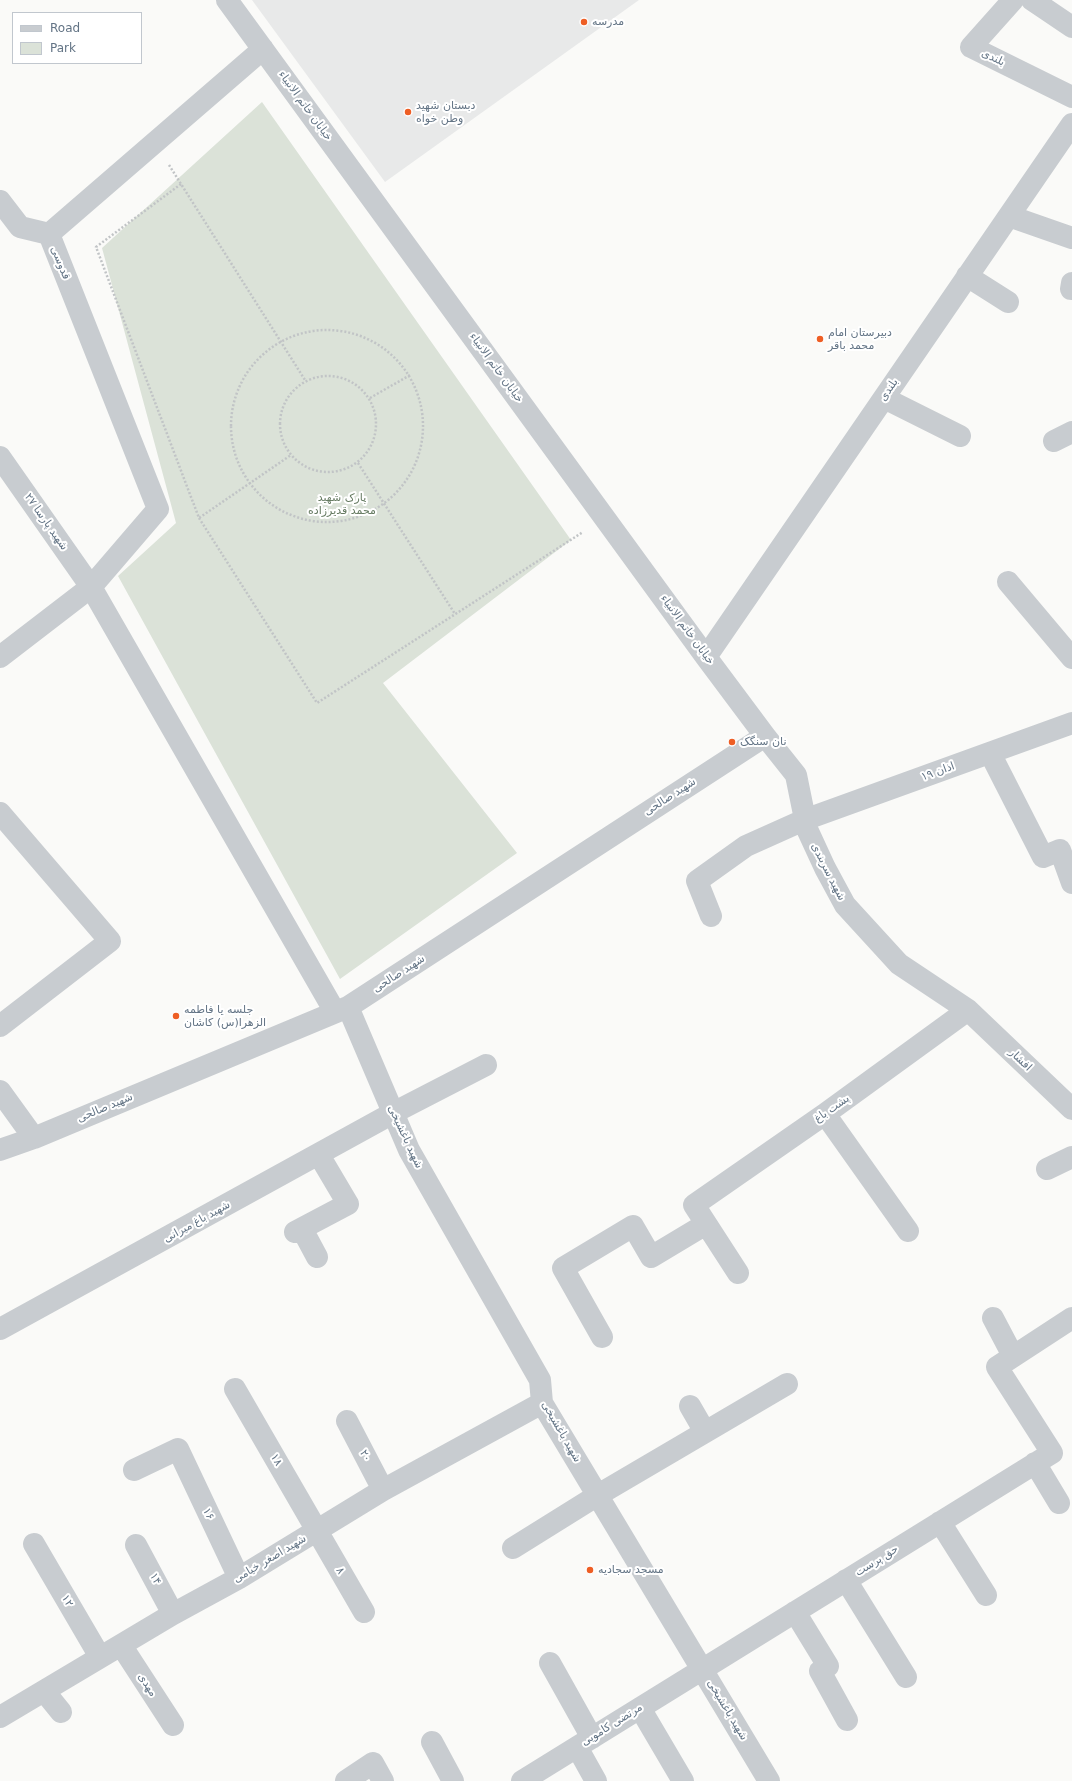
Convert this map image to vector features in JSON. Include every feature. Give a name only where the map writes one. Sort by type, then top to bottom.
[{"type":"street","name":"خیابان خاتم الانبیاء","points":[[227,0],[765,736]]},
{"type":"street","name":"بلندی","points":[[1013,0],[971,47],[1072,97]]},
{"type":"street","points":[[1032,0],[1072,27]]},
{"type":"street","name":"قدوسی","points":[[91,587],[158,510],[49,234],[263,49]]},
{"type":"street","name":"بلندی","points":[[706,657],[1072,124]]},
{"type":"street","points":[[0,201],[20,228],[49,234]]},
{"type":"street","points":[[1009,216],[1072,238]]},
{"type":"street","points":[[967,276],[1008,302]]},
{"type":"street","points":[[884,398],[960,436]]},
{"type":"street","name":"شهید پارسا ۲۷","points":[[0,457],[91,587],[342,1009]]},
{"type":"street","points":[[1008,582],[1072,658]]},
{"type":"street","points":[[0,657],[91,587]]},
{"type":"street","name":"اذان ۱۹","points":[[711,916],[697,881],[746,846],[804,820],[1072,723]]},
{"type":"street","name":"شهید صالحی","points":[[0,1150],[34,1138],[342,1009],[765,736]]},
{"type":"street","name":"شهید سربندی","points":[[765,736],[796,775],[804,820],[825,868],[845,905],[899,964],[968,1010]]},
{"type":"street","points":[[990,753],[1043,857],[1060,850],[1072,883]]},
{"type":"street","points":[[0,813],[110,941],[0,1026]]},
{"type":"street","name":"شهید باغشیخی","points":[[342,1009],[393,1113],[409,1150],[540,1380],[542,1404],[769,1781]]},
{"type":"street","name":"افشار","points":[[968,1010],[1072,1109]]},
{"type":"street","name":"پشت باغ","points":[[706,1224],[694,1205],[825,1114],[968,1010]]},
{"type":"street","name":"شهید باغ میرانی","points":[[0,1329],[393,1113],[486,1065]]},
{"type":"street","points":[[0,1091],[34,1138]]},
{"type":"street","points":[[825,1114],[908,1232]]},
{"type":"street","points":[[317,1257],[299,1231],[348,1204],[319,1155]]},
{"type":"street","points":[[1047,1169],[1072,1158]]},
{"type":"street","points":[[602,1337],[563,1268],[633,1226],[651,1257],[706,1224],[738,1274]]},
{"type":"street","points":[[993,1318],[1013,1356]]},
{"type":"street","points":[[1059,1503],[1043,1458],[997,1367],[1072,1318]]},
{"type":"street","points":[[513,1548],[598,1495],[787,1384]]},
{"type":"street","name":"۱۸","points":[[235,1389],[316,1531]]},
{"type":"street","name":"شهید اصغر خیامی","points":[[0,1717],[121,1644],[239,1578],[383,1490],[542,1404]]},
{"type":"street","points":[[690,1406],[705,1432]]},
{"type":"street","name":"۲۰","points":[[347,1421],[383,1490]]},
{"type":"street","name":"۱۶","points":[[134,1470],[178,1449],[239,1578]]},
{"type":"street","name":"حق پرست","points":[[702,1669],[1043,1458]]},
{"type":"street","points":[[940,1522],[986,1595]]},
{"type":"street","name":"۸","points":[[316,1531],[364,1612]]},
{"type":"street","name":"۱۲","points":[[34,1544],[100,1657]]},
{"type":"street","name":"۱۴","points":[[136,1545],[173,1614]]},
{"type":"street","points":[[846,1580],[906,1676]]},
{"type":"street","points":[[795,1612],[828,1666],[820,1670],[847,1720]]},
{"type":"street","name":"مهدی","points":[[121,1644],[174,1725]]},
{"type":"street","points":[[550,1663],[584,1742],[596,1781]]},
{"type":"street","name":"مرتضی کامویی","points":[[522,1781],[702,1669]]},
{"type":"street","points":[[44,1691],[61,1712]]},
{"type":"street","points":[[640,1708],[683,1781]]},
{"type":"street","points":[[432,1742],[453,1781]]},
{"type":"street","points":[[346,1781],[373,1763],[383,1781]]},
{"type":"path","points":[[155,143],[305,380]]},
{"type":"path","points":[[181,184],[96,247],[199,518],[317,703],[605,518]]},
{"type":"path","points":[[328,329],[375,342],[410,375],[425,421],[415,468],[385,506],[339,523],[291,517],[248,485],[232,451],[230,408],[248,368],[280,340],[328,329]]},
{"type":"path","points":[[329,374],[352,381],[370,398],[378,420],[373,444],[358,463],[335,472],[329,472],[311,469],[291,455],[281,436],[280,414],[289,394],[305,380],[329,374]]},
{"type":"path","points":[[370,398],[410,375]]},
{"type":"path","points":[[199,518],[291,455]]},
{"type":"path","points":[[358,463],[455,614]]},
{"type":"shaded area","name":"دبستان شهید وطن خواه","points":[[252,0],[639,0],[385,182]]},
{"type":"green space","name":"پارک شهید محمد قدیرزاده","points":[[262,102],[571,540],[383,683],[517,853],[340,979],[118,576],[176,523],[102,248]]},
{"type":"place","name":"مدرسه","points":[[584,22]]},
{"type":"place","name":"دبستان شهید وطن خواه","points":[[408,112]]},
{"type":"place","name":"دبیرستان امام محمد باقر","points":[[820,339]]},
{"type":"place","name":"نان سنگک","points":[[732,742]]},
{"type":"place","name":"جلسه یا فاطمه الزهرا(س) کاشان","points":[[176,1016]]},
{"type":"place","name":"مسجد سجادیه","points":[[590,1570]]}]
